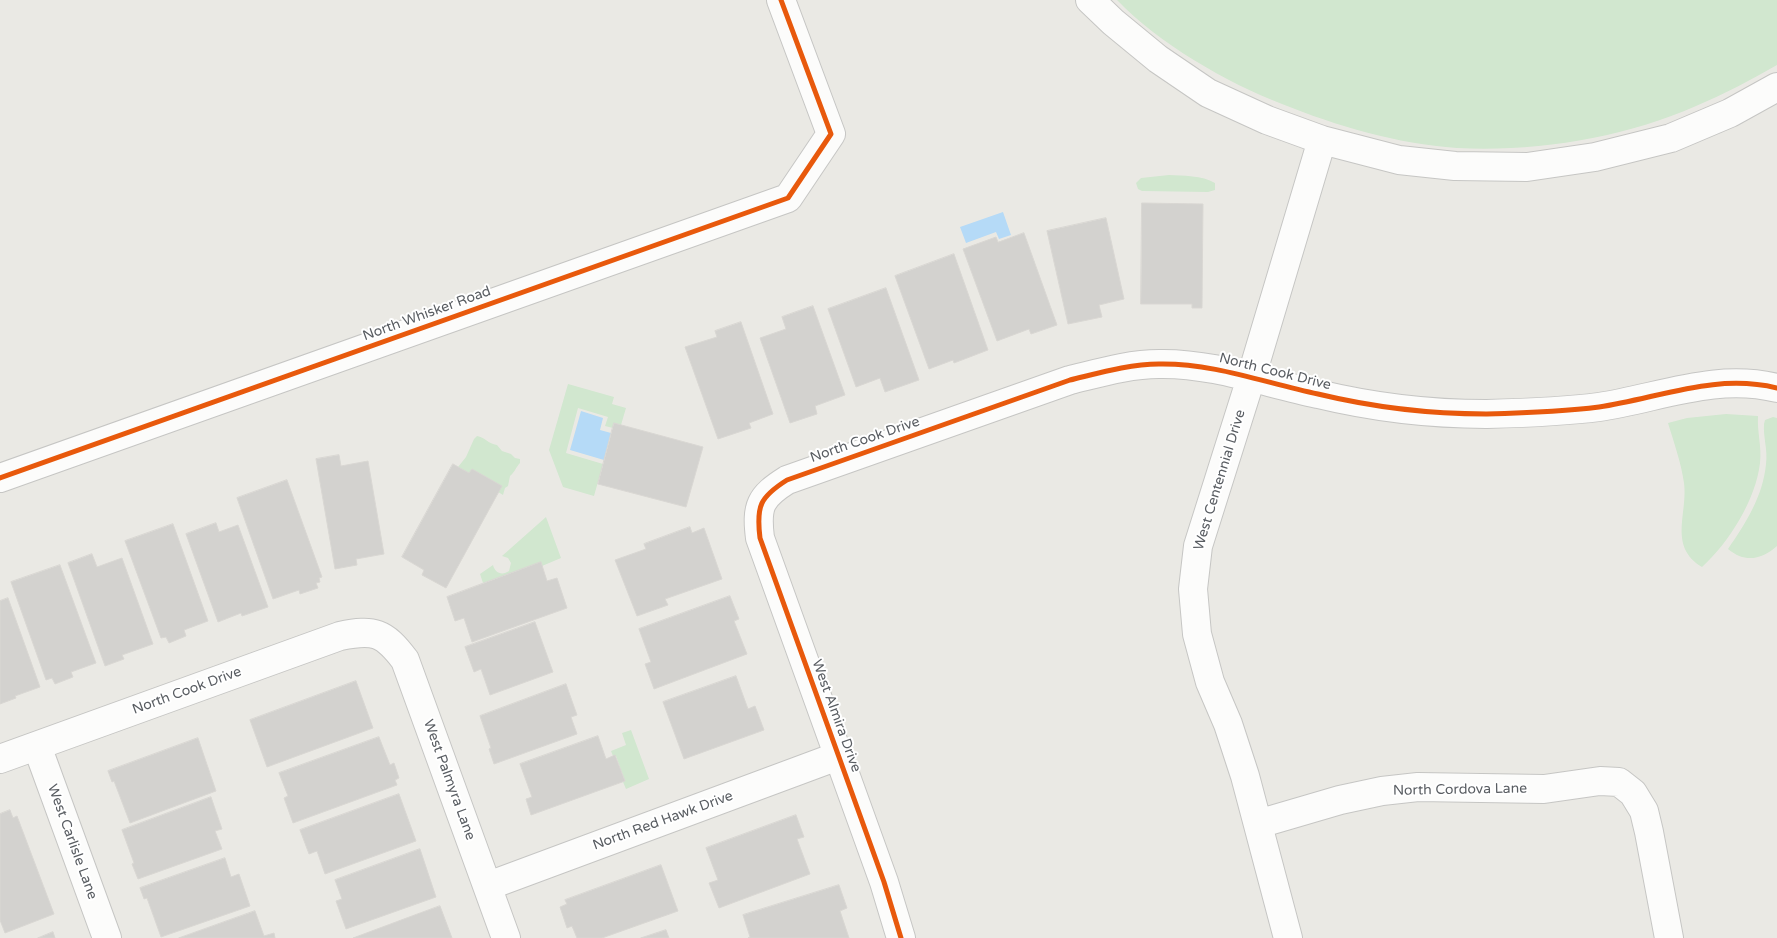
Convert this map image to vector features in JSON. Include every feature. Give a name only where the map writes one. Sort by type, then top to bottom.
[{"type":"street","name":"North Whisker Road","points":[[0,478],[788,198],[831,134],[781,0]]},
{"type":"street","points":[[1090,0],[1113,22],[1158,59],[1208,93],[1267,120],[1322,140],[1399,160],[1455,166],[1526,167],[1595,157],[1671,138],[1730,113],[1777,87]]},
{"type":"street","name":"West Centennial Drive","points":[[1288,938],[1231,732],[1210,682],[1197,634],[1193,589],[1198,546],[1251,378],[1322,140]]},
{"type":"street","name":"North Cook Drive","points":[[761,502],[772,489],[787,480],[1070,380],[1110,370],[1158,364],[1206,366],[1317,394],[1371,405],[1429,412],[1484,414],[1546,412],[1599,407],[1716,383],[1764,385],[1777,388]]},
{"type":"street","name":"West Almira Drive","points":[[761,502],[758,520],[760,538],[884,882],[900,938]]},
{"type":"street","name":"North Cook Drive","points":[[0,759],[340,636],[357,632],[377,633]]},
{"type":"street","name":"West Palmyra Lane","points":[[377,633],[394,645],[405,660],[506,938]]},
{"type":"street","name":"West Carlisle Lane","points":[[37,746],[107,938]]},
{"type":"street","name":"North Red Hawk Drive","points":[[488,886],[838,756]]},
{"type":"street","name":"North Cordova Lane","points":[[1258,824],[1340,800],[1382,791],[1418,787],[1544,789],[1600,781],[1619,782],[1633,793],[1644,811],[1669,938]]},
{"type":"green space","points":[[1117,0],[1777,0],[1777,65],[1717,97],[1639,127],[1579,140],[1518,148],[1487,149],[1435,146],[1412,143],[1346,127],[1303,112],[1239,85],[1173,46],[1152,31]]},
{"type":"green space","points":[[1169,175],[1192,176],[1210,180],[1215,183],[1215,190],[1208,192],[1142,191],[1138,189],[1136,183],[1141,178]]},
{"type":"green space","points":[[568,384],[614,397],[612,404],[626,408],[621,425],[614,423],[613,428],[605,426],[608,417],[578,408],[566,453],[603,464],[594,496],[563,487],[549,450]]},
{"type":"green space","points":[[1726,414],[1758,416],[1760,463],[1753,491],[1740,520],[1722,546],[1702,567],[1692,559],[1685,549],[1682,539],[1684,483],[1668,423],[1687,418]]},
{"type":"green space","points":[[1773,417],[1777,418],[1777,546],[1759,557],[1747,558],[1728,549],[1753,509],[1761,487],[1766,459],[1764,424],[1765,420]]},
{"type":"green space","points":[[477,436],[520,459],[520,463],[510,476],[508,486],[505,488],[503,495],[458,467],[466,457]]},
{"type":"green space","points":[[546,517],[561,558],[542,566],[540,563],[483,583],[480,574],[493,565],[499,573],[509,571],[511,563],[508,558],[502,556]]},
{"type":"green space","points":[[631,730],[649,779],[626,789],[616,756],[613,756],[611,751],[626,745],[622,733]]},
{"type":"water","points":[[1003,212],[1011,235],[999,239],[996,232],[966,243],[960,227]]},
{"type":"water","points":[[581,411],[603,418],[600,430],[611,433],[604,460],[570,450]]},
{"type":"building","points":[[1142,203],[1203,204],[1202,308],[1192,308],[1192,304],[1141,304]]},
{"type":"building","points":[[1106,218],[1124,299],[1099,305],[1102,317],[1068,324],[1047,231]]},
{"type":"building","points":[[1024,233],[1057,325],[1031,334],[1029,329],[997,341],[963,249],[996,237],[998,242]]},
{"type":"building","points":[[954,254],[988,350],[954,363],[953,360],[929,369],[895,276]]},
{"type":"building","points":[[886,288],[919,380],[885,392],[880,378],[856,387],[828,309]]},
{"type":"building","points":[[813,306],[845,395],[815,406],[817,414],[790,423],[760,338],[786,329],[782,317]]},
{"type":"building","points":[[741,322],[773,414],[749,423],[751,428],[718,439],[685,347],[717,337],[715,331]]},
{"type":"building","points":[[614,423],[703,447],[686,507],[598,484]]},
{"type":"building","points":[[339,455],[341,466],[368,461],[384,554],[356,559],[357,565],[335,569],[316,459]]},
{"type":"building","points":[[453,464],[469,473],[472,469],[502,486],[446,588],[422,575],[424,570],[402,557]]},
{"type":"building","points":[[287,480],[322,577],[319,578],[320,582],[316,583],[318,588],[300,594],[299,590],[273,599],[237,498]]},
{"type":"building","points":[[216,523],[219,532],[238,525],[268,607],[242,616],[241,613],[218,622],[186,534]]},
{"type":"building","points":[[173,524],[208,621],[184,630],[186,636],[169,643],[166,637],[161,638],[125,541]]},
{"type":"building","points":[[690,527],[692,533],[704,528],[722,579],[665,599],[668,605],[637,616],[615,560],[646,549],[644,544]]},
{"type":"building","points":[[92,554],[97,567],[122,558],[153,644],[122,655],[124,659],[105,666],[68,563]]},
{"type":"building","points":[[541,562],[547,581],[557,578],[567,608],[472,642],[464,618],[455,621],[447,597]]},
{"type":"building","points":[[60,565],[96,663],[71,672],[73,677],[55,684],[52,678],[46,680],[11,582]]},
{"type":"building","points":[[730,596],[739,619],[734,621],[747,654],[654,689],[645,664],[651,662],[639,629]]},
{"type":"building","points":[[8,598],[40,687],[0,704],[0,601]]},
{"type":"building","points":[[535,622],[553,672],[490,695],[481,669],[474,672],[465,647]]},
{"type":"building","points":[[736,676],[748,709],[755,706],[764,730],[684,759],[663,702]]},
{"type":"building","points":[[356,681],[373,728],[267,767],[250,720]]},
{"type":"building","points":[[566,684],[577,715],[571,717],[577,734],[494,764],[489,749],[491,748],[480,716]]},
{"type":"building","points":[[598,736],[606,759],[615,755],[625,781],[531,815],[526,799],[532,797],[520,764]]},
{"type":"building","points":[[379,737],[390,765],[394,763],[399,778],[395,780],[397,785],[293,823],[284,798],[288,796],[279,773]]},
{"type":"building","points":[[198,738],[216,791],[130,823],[114,781],[112,782],[108,771]]},
{"type":"building","points":[[399,794],[416,841],[325,874],[317,851],[309,854],[300,830]]},
{"type":"building","points":[[211,797],[222,829],[215,831],[222,849],[138,879],[122,830]]},
{"type":"building","points":[[10,810],[13,818],[17,816],[54,914],[5,933],[0,920],[0,814]]},
{"type":"building","points":[[796,815],[804,837],[797,839],[810,874],[719,908],[709,883],[718,880],[706,848]]},
{"type":"building","points":[[420,849],[436,897],[346,929],[336,901],[342,899],[335,880]]},
{"type":"building","points":[[225,858],[231,877],[239,874],[250,906],[161,937],[147,898],[144,899],[140,888]]},
{"type":"building","points":[[661,865],[678,911],[602,938],[577,938],[572,926],[567,928],[560,907],[567,904],[565,900]]},
{"type":"building","points":[[839,885],[847,908],[840,911],[849,938],[748,938],[750,937],[743,915]]},
{"type":"building","points":[[440,906],[452,938],[353,938],[420,913]]},
{"type":"building","points":[[255,911],[264,936],[274,933],[275,938],[179,938]]},
{"type":"building","points":[[666,930],[669,938],[641,938]]},
{"type":"building","points":[[53,932],[55,938],[38,938]]},
{"type":"cycle path","points":[[0,478],[788,198],[831,134],[781,0]]},
{"type":"cycle path","points":[[901,938],[884,882],[760,538],[759,518],[762,503],[771,492],[787,480],[1070,380],[1114,369],[1148,364],[1179,365],[1220,370],[1359,403],[1401,409],[1465,414],[1528,413],[1585,409],[1687,388],[1731,383],[1777,388]]}]
